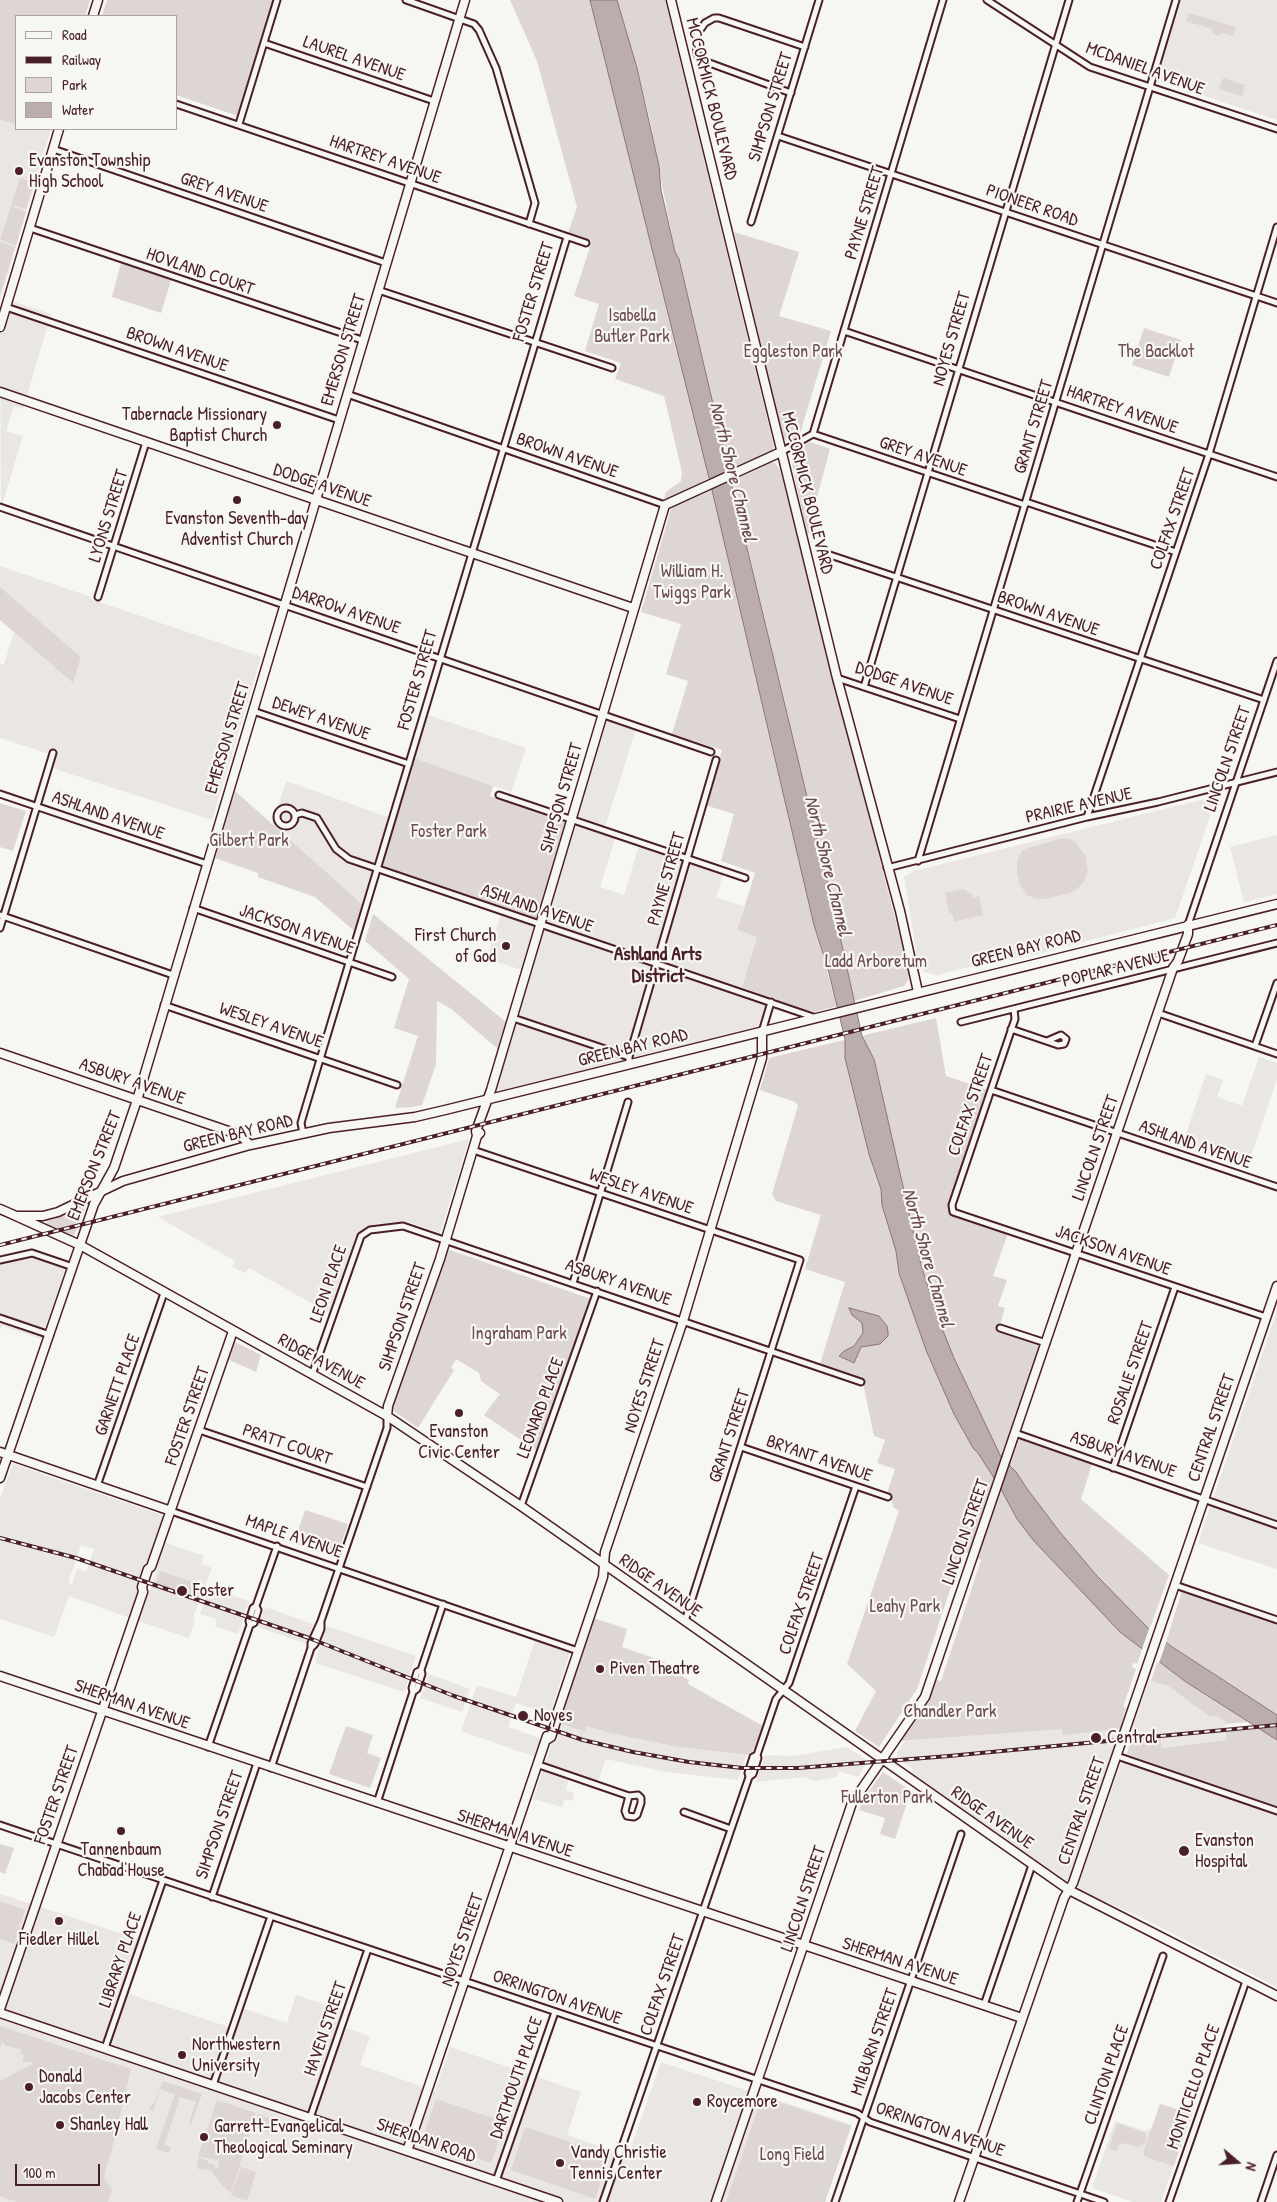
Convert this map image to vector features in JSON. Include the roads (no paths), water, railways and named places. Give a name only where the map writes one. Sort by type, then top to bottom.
[{"type":"street","points":[[93,15],[98,0]]},
{"type":"street","points":[[239,124],[277,0]]},
{"type":"street","name":"FOSTER STREET","points":[[406,0],[477,26],[496,68],[535,203],[529,224]]},
{"type":"street","name":"EMERSON STREET","points":[[0,1478],[4,1453],[50,1335],[94,1204],[117,1160],[137,1100],[164,1004],[465,0]]},
{"type":"street","name":"MCCORMICK BOULEVARD","points":[[671,0],[837,678],[900,911],[918,992]]},
{"type":"street","name":"SIMPSON STREET","points":[[751,222],[819,0]]},
{"type":"street","name":"PAYNE STREET","points":[[813,434],[943,0]]},
{"type":"street","name":"MCDANIEL AVENUE","points":[[988,0],[1090,67],[1277,129]]},
{"type":"street","name":"NOYES STREET","points":[[864,687],[1069,0]]},
{"type":"street","name":"GRANT STREET","points":[[918,861],[1176,0]]},
{"type":"street","points":[[791,93],[704,61],[697,54],[696,36],[706,23],[714,18],[720,18],[805,47]]},
{"type":"street","name":"LAUREL AVENUE","points":[[264,43],[434,101]]},
{"type":"street","name":"HARTREY AVENUE","points":[[178,105],[586,243]]},
{"type":"street","points":[[0,327],[59,130]]},
{"type":"street","name":"PIONEER ROAD","points":[[778,136],[1277,303]]},
{"type":"street","name":"GREY AVENUE","points":[[53,149],[386,263]]},
{"type":"street","name":"COLFAX STREET","points":[[1087,817],[1209,454],[1277,227]]},
{"type":"street","name":"HOVLAND COURT","points":[[30,228],[362,340]]},
{"type":"street","name":"FOSTER STREET","points":[[303,1133],[301,1123],[567,237]]},
{"type":"street","points":[[378,290],[612,368]]},
{"type":"street","name":"BROWN AVENUE","points":[[6,307],[339,420]]},
{"type":"street","name":"HARTREY AVENUE","points":[[844,331],[1277,477]]},
{"type":"street","name":"DODGE AVENUE","points":[[0,392],[634,608]]},
{"type":"street","name":"BROWN AVENUE","points":[[347,394],[665,505]]},
{"type":"street","points":[[665,505],[740,472],[813,434]]},
{"type":"street","name":"GREY AVENUE","points":[[813,434],[928,473],[1176,552]]},
{"type":"street","name":"LYONS STREET","points":[[98,598],[146,442]]},
{"type":"street","name":"SIMPSON STREET","points":[[271,1768],[311,1648],[311,1642],[321,1621],[387,1428],[388,1406],[440,1259],[477,1136],[488,1108],[488,1100],[512,1018],[665,505]]},
{"type":"street","name":"DARROW AVENUE","points":[[0,507],[712,752]]},
{"type":"street","name":"BROWN AVENUE","points":[[824,553],[1264,700]]},
{"type":"street","name":"LINCOLN STREET","points":[[716,2202],[852,1803],[925,1696],[1173,968],[1178,961],[1188,934],[1188,925],[1277,661]]},
{"type":"street","name":"DODGE AVENUE","points":[[837,678],[960,719]]},
{"type":"street","name":"DEWEY AVENUE","points":[[253,711],[409,764]]},
{"type":"street","points":[[0,928],[2,916],[53,753]]},
{"type":"street","name":"PAYNE STREET","points":[[629,1060],[716,760]]},
{"type":"street","name":"PRAIRIE AVENUE","points":[[887,868],[1087,817],[1277,772]]},
{"type":"street","name":"ASHLAND AVENUE","points":[[0,794],[207,864]]},
{"type":"street","points":[[499,795],[745,878]]},
{"type":"street","name":"ASHLAND AVENUE","points":[[295,814],[302,813],[316,818],[336,849],[348,859],[816,1018]]},
{"type":"street","name":"GREEN BAY ROAD","points":[[0,1209],[16,1216],[43,1216],[58,1212],[123,1181],[250,1145],[303,1133],[415,1117],[488,1100],[629,1060],[762,1032],[1277,904]]},
{"type":"street","name":"JACKSON AVENUE","points":[[193,908],[392,977]]},
{"type":"street","points":[[2,916],[173,975]]},
{"type":"street","name":"POPLAR AVENUE","points":[[961,1022],[1277,943]]},
{"type":"street","points":[[1255,1046],[1277,983]]},
{"type":"street","name":"NOYES STREET","points":[[406,2151],[548,1739],[551,1737],[557,1718],[556,1714],[603,1577],[605,1552],[683,1321],[759,1066],[758,1040],[771,1002]]},
{"type":"street","name":"WESLEY AVENUE","points":[[164,1004],[397,1085]]},
{"type":"street","name":"COLFAX STREET","points":[[952,1210],[952,1205],[1015,1018],[1014,1009]]},
{"type":"street","points":[[1158,1013],[1277,1054]]},
{"type":"street","points":[[512,1018],[629,1060]]},
{"type":"street","points":[[1011,1029],[1047,1041]]},
{"type":"street","name":"ASBURY AVENUE","points":[[0,1053],[240,1135],[250,1145]]},
{"type":"street","name":"ASHLAND AVENUE","points":[[991,1090],[1277,1187]]},
{"type":"street","points":[[573,1283],[628,1102]]},
{"type":"street","name":"WESLEY AVENUE","points":[[473,1150],[800,1260]]},
{"type":"street","name":"JACKSON AVENUE","points":[[952,1210],[1266,1317]]},
{"type":"street","name":"RIDGE AVENUE","points":[[16,1216],[80,1245],[387,1416],[521,1506],[782,1691],[1069,1890],[1277,1996]]},
{"type":"street","name":"ASBURY AVENUE","points":[[364,1233],[370,1230],[403,1226],[860,1382]]},
{"type":"street","name":"LEON PLACE","points":[[312,1375],[356,1246],[364,1233]]},
{"type":"street","points":[[0,1260],[32,1253],[73,1267]]},
{"type":"street","name":"GRANT STREET","points":[[685,1621],[800,1260]]},
{"type":"street","name":"CENTRAL STREET","points":[[958,2202],[1064,1898],[1074,1884],[1277,1286]]},
{"type":"street","name":"ROSALIE STREET","points":[[1113,1468],[1175,1287]]},
{"type":"street","name":"LEONARD PLACE","points":[[521,1506],[597,1291]]},
{"type":"street","name":"GARNETT PLACE","points":[[97,1486],[164,1293]]},
{"type":"street","points":[[0,1318],[50,1335]]},
{"type":"street","points":[[1000,1328],[1046,1343]]},
{"type":"street","name":"FOSTER STREET","points":[[0,2011],[143,1591],[145,1578],[151,1567],[171,1511],[232,1331]]},
{"type":"street","name":"PRATT COURT","points":[[199,1430],[367,1487]]},
{"type":"street","name":"ASBURY AVENUE","points":[[1015,1433],[1277,1525]]},
{"type":"street","name":"BRYANT AVENUE","points":[[741,1447],[888,1497]]},
{"type":"street","name":"MAPLE AVENUE","points":[[4,1453],[578,1651]]},
{"type":"street","name":"COLFAX STREET","points":[[603,2202],[749,1777],[748,1773],[753,1757],[757,1754],[776,1699],[789,1683],[856,1486]]},
{"type":"street","points":[[208,1747],[250,1625],[254,1623],[258,1610],[256,1606],[277,1546]]},
{"type":"street","points":[[1175,1585],[1277,1620]]},
{"type":"street","points":[[376,1803],[413,1692],[417,1689],[422,1674],[421,1670],[443,1604]]},
{"type":"street","name":"SHERMAN AVENUE","points":[[0,1676],[1022,2018]]},
{"type":"street","points":[[1116,1756],[1277,1811]]},
{"type":"street","name":"SIMPSON STREET","points":[[212,1897],[257,1763]]},
{"type":"street","points":[[539,1765],[629,1796],[638,1795],[641,1800],[638,1813],[634,1817],[627,1816],[625,1812],[629,1796]]},
{"type":"street","points":[[684,1812],[731,1829]]},
{"type":"street","name":"ORRINGTON AVENUE","points":[[0,1825],[857,2114],[870,2122],[1104,2202]]},
{"type":"street","name":"MILBURN STREET","points":[[835,2202],[960,1834]]},
{"type":"street","points":[[984,2005],[1032,1865]]},
{"type":"street","name":"LIBRARY PLACE","points":[[105,2048],[163,1880]]},
{"type":"street","points":[[213,2085],[271,1916]]},
{"type":"street","name":"HAVEN STREET","points":[[310,2118],[368,1949]]},
{"type":"street","name":"CLINTON PLACE","points":[[1077,2202],[1163,1956]]},
{"type":"street","name":"MONTICELLO PLACE","points":[[1169,2202],[1246,1981]]},
{"type":"street","name":"SHERIDAN ROAD","points":[[0,2011],[558,2202]]},
{"type":"street","name":"DARTMOUTH PLACE","points":[[496,2181],[554,2012]]},
{"type":"street","points":[[1261,2202],[1277,2155]]},
{"type":"water","points":[[590,0],[617,0],[637,68],[659,166],[661,190],[675,252],[679,259],[725,455],[730,457],[724,465],[731,482],[830,892],[834,897],[838,897],[838,902],[835,902],[833,905],[862,1036],[874,1059],[921,1265],[939,1321],[954,1358],[1001,1457],[1016,1472],[1059,1531],[1097,1576],[1149,1629],[1171,1646],[1277,1715],[1277,1740],[1186,1682],[1120,1632],[1033,1540],[1017,1519],[1001,1489],[973,1448],[954,1414],[926,1350],[899,1273],[896,1251],[882,1205],[881,1189],[869,1154],[845,1058],[845,1039],[829,973],[814,925],[712,490]]},
{"type":"water","points":[[849,1308],[879,1316],[887,1326],[888,1332],[888,1336],[880,1344],[861,1347],[854,1363],[839,1356],[854,1346],[863,1333],[862,1323],[852,1315]]},
{"type":"railway","points":[[0,1245],[1277,925]]},
{"type":"railway","points":[[0,1538],[76,1558],[309,1638],[454,1696],[583,1740],[633,1752],[689,1762],[742,1768],[798,1768],[949,1756],[1277,1725]]},
{"type":"place","name":"Evanston Township High School","points":[[19,171]]},
{"type":"place","name":"Tabernacle Missionary Baptist Church","points":[[277,425]]},
{"type":"place","name":"Evanston Seventh-day Adventist Church","points":[[237,500]]},
{"type":"place","name":"First Church of God","points":[[506,946]]},
{"type":"place","name":"Evanston Civic Center","points":[[459,1413]]},
{"type":"place","name":"Foster","points":[[182,1591]]},
{"type":"place","name":"Piven Theatre","points":[[600,1669]]},
{"type":"place","name":"Noyes","points":[[523,1716]]},
{"type":"place","name":"Central","points":[[1096,1738]]},
{"type":"place","name":"Tannenbaum Chabad House","points":[[121,1831]]},
{"type":"place","name":"Evanston Hospital","points":[[1184,1851]]},
{"type":"place","name":"Fiedler Hillel","points":[[59,1921]]},
{"type":"place","name":"Northwestern University","points":[[182,2055]]},
{"type":"place","name":"Donald Jacobs Center","points":[[29,2087]]},
{"type":"place","name":"Roycemore","points":[[697,2102]]},
{"type":"place","name":"Shanley Hall","points":[[60,2125]]},
{"type":"place","name":"Garrett-Evangelical Theological Seminary","points":[[204,2137]]},
{"type":"place","name":"Vandy Christie Tennis Center","points":[[560,2163]]},
{"type":"district","name":"Ashland Arts District","points":[[658,966]]},
{"type":"park label","name":"Isabella Butler Park","points":[[632,326]]},
{"type":"park label","name":"Eggleston Park","points":[[793,352]]},
{"type":"park label","name":"The Backlot","points":[[1156,352]]},
{"type":"park label","name":"William H. Twiggs Park","points":[[692,582]]},
{"type":"park label","name":"Foster Park","points":[[449,832]]},
{"type":"park label","name":"Gilbert Park","points":[[249,841]]},
{"type":"park label","name":"Ladd Arboretum","points":[[876,962]]},
{"type":"park label","name":"Ingraham Park","points":[[519,1334]]},
{"type":"park label","name":"Leahy Park","points":[[905,1607]]},
{"type":"park label","name":"Chandler Park","points":[[950,1712]]},
{"type":"park label","name":"Fullerton Park","points":[[887,1798]]},
{"type":"park label","name":"Long Field","points":[[792,2155]]},
{"type":"water label","name":"North Shore Channel","points":[[732,472]]},
{"type":"water label","name":"North Shore Channel","points":[[827,866]]},
{"type":"water label","name":"North Shore Channel","points":[[927,1258]]}]
